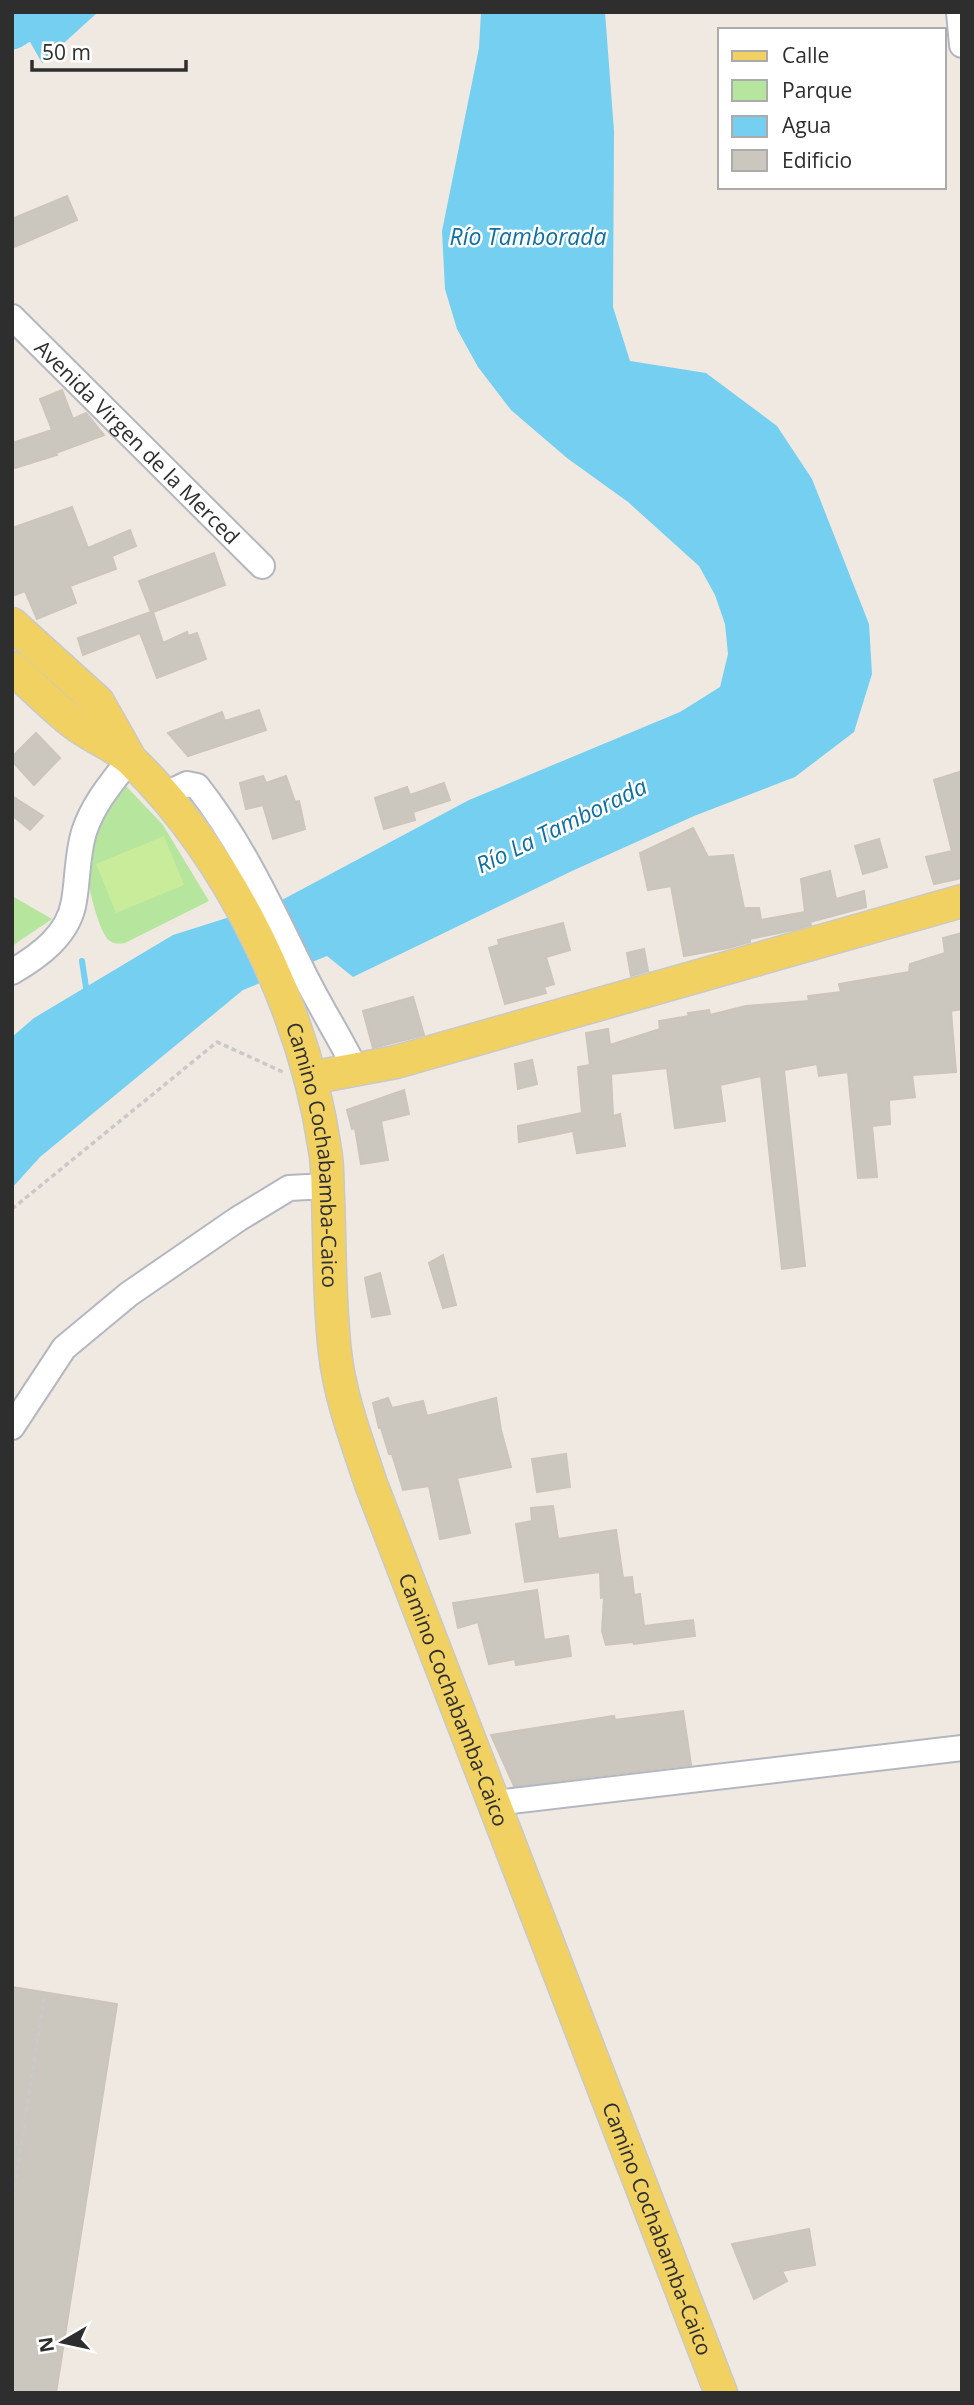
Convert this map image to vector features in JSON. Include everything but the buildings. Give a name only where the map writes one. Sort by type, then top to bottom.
[{"type":"main road","points":[[12,624],[98,702],[130,759]]},
{"type":"main road","points":[[12,668],[76,725],[130,759]]},
{"type":"main road","name":"Camino Cochabamba-Caico","points":[[130,759],[164,794],[213,861],[253,900],[292,981],[297,1035],[310,1078],[326,1152],[335,1351],[344,1401],[372,1484],[720,2393]]},
{"type":"main road","points":[[310,1078],[396,1062],[962,901]]},
{"type":"street","points":[[959,12],[962,45]]},
{"type":"street","name":"Avenida Virgen de la Merced","points":[[12,317],[262,566]]},
{"type":"street","points":[[12,972],[46,950],[66,921],[74,904],[77,863],[85,831],[101,796],[130,759]]},
{"type":"street","points":[[292,981],[356,1070]]},
{"type":"street","points":[[12,1427],[64,1348],[129,1294],[238,1219],[289,1188],[327,1186]]},
{"type":"street","points":[[495,1803],[962,1748]]},
{"type":"path","points":[[12,1209],[217,1042],[276,1071],[310,1078]]},
{"type":"path","points":[[12,2204],[44,1998]]},
{"type":"green space","points":[[120,786],[126,786],[163,825],[209,901],[119,944],[110,941],[101,927],[93,902],[87,859],[99,820]]},
{"type":"green space","points":[[164,836],[184,885],[116,913],[96,864]]},
{"type":"green space","points":[[12,896],[52,919],[12,946]]},
{"type":"water","points":[[13,12],[98,12],[42,63]]},
{"type":"water","name":"Río Tamborada","points":[[481,12],[605,12],[614,131],[613,307],[630,361],[706,373],[777,426],[812,479],[869,624],[872,674],[854,732],[795,777],[694,816],[572,871],[353,977],[327,956],[243,990],[40,1157],[12,1188],[12,1037],[34,1018],[173,935],[280,901],[469,800],[680,712],[720,687],[728,654],[725,624],[715,595],[699,566],[628,502],[567,458],[511,410],[478,367],[457,329],[445,289],[442,231],[479,48]]},
{"type":"waterway","name":"Río La Tamborada","points":[[12,31],[43,12]]},
{"type":"waterway","points":[[82,961],[87,994]]}]
